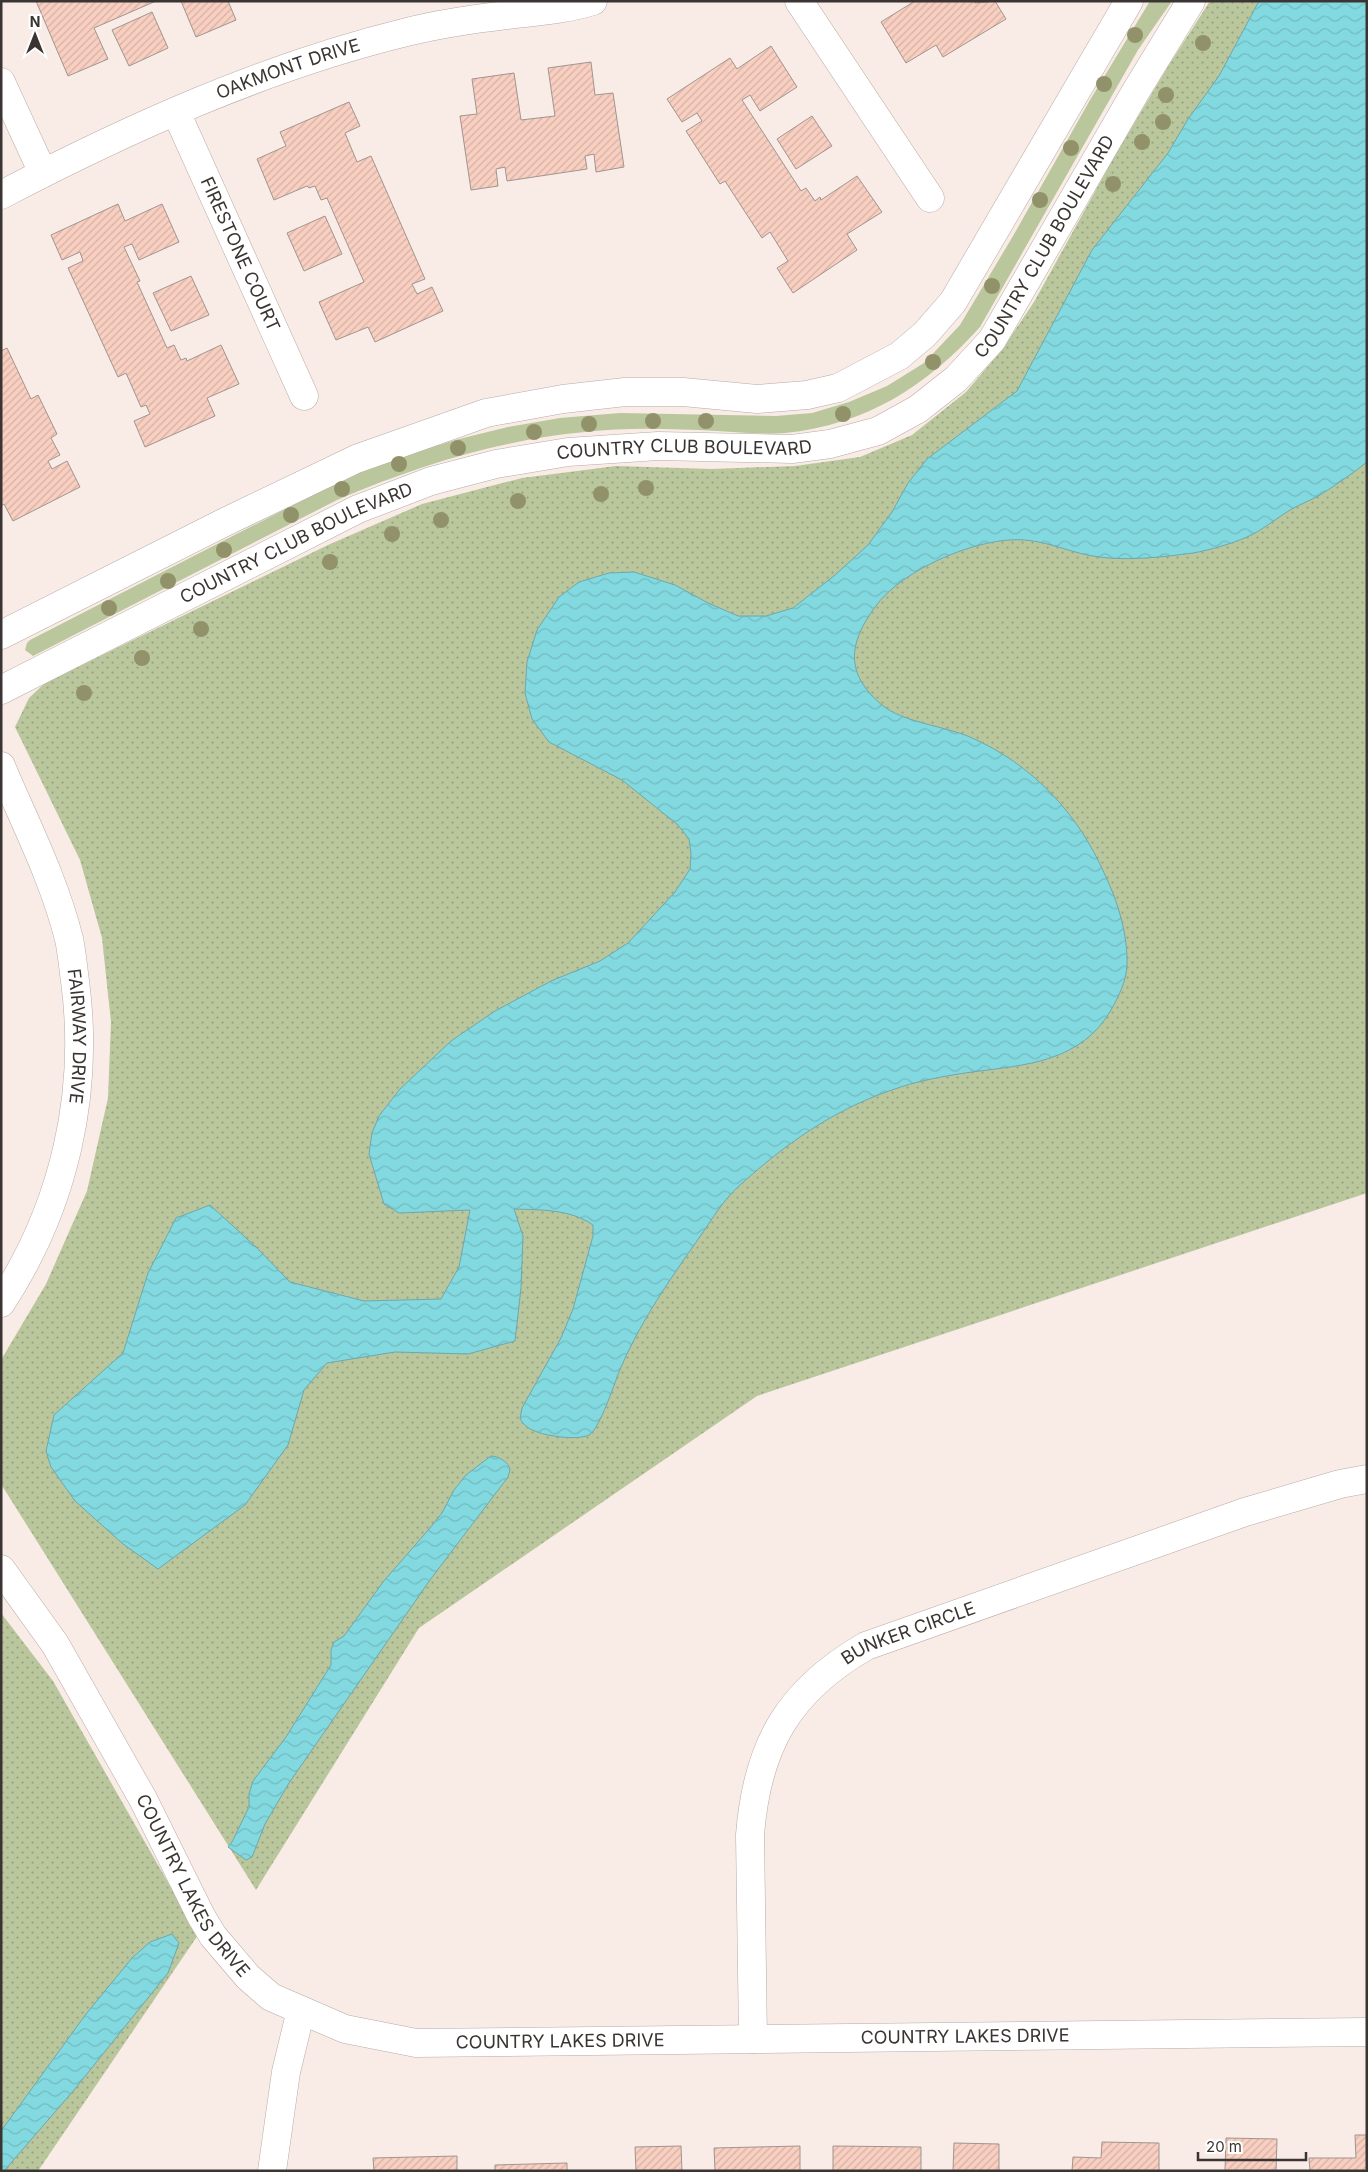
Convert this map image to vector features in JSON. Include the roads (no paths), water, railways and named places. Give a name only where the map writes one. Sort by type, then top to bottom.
[{"type":"street","name":"OAKMONT DRIVE","points":[[1,195],[43,173],[176,112],[285,67],[408,32],[451,13],[514,14],[556,10],[593,1]]},
{"type":"street","points":[[799,1],[930,198]]},
{"type":"street","points":[[1,635],[225,522],[356,459],[486,412],[563,399],[626,392],[684,392],[757,399],[807,395],[838,388],[870,373],[899,356],[925,334],[953,302],[1129,1]]},
{"type":"street","name":"COUNTRY CLUB BOULEVARD","points":[[1,690],[358,508],[431,481],[496,464],[568,452],[658,446],[792,450],[830,444],[878,431],[918,409],[956,379],[992,340],[1136,91],[1191,1]]},
{"type":"street","points":[[1,82],[43,173]]},
{"type":"street","name":"FIRESTONE COURT","points":[[176,112],[304,396]]},
{"type":"street","name":"FAIRWAY DRIVE","points":[[1,766],[57,896],[70,941],[78,1000],[80,1059],[74,1127],[54,1198],[18,1278],[1,1303]]},
{"type":"street","name":"BUNKER CIRCLE","points":[[753,2040],[750,1835],[753,1803],[761,1767],[771,1741],[790,1710],[823,1675],[844,1658],[866,1646],[1245,1512],[1340,1484],[1367,1479]]},
{"type":"street","name":"COUNTRY LAKES DRIVE","points":[[1,1569],[55,1644],[143,1799],[193,1901],[213,1936],[248,1977],[271,1997],[345,2029],[416,2043],[1367,2032]]},
{"type":"street","points":[[272,2171],[286,2072],[301,2010]]},
{"type":"water","points":[[1259,1],[1367,1],[1367,462],[1320,495],[1291,510],[1252,535],[1200,552],[1122,559],[1090,555],[1025,540],[986,543],[965,549],[922,568],[887,593],[866,621],[856,646],[854,658],[856,670],[862,682],[882,705],[890,711],[912,720],[970,737],[1013,761],[1051,793],[1081,831],[1094,852],[1114,896],[1126,942],[1127,966],[1122,988],[1111,1010],[1099,1027],[1084,1041],[1068,1051],[1050,1058],[1012,1067],[930,1079],[899,1087],[868,1099],[828,1119],[773,1157],[739,1186],[717,1211],[667,1285],[629,1350],[598,1424],[589,1435],[575,1438],[547,1435],[531,1430],[520,1419],[522,1408],[561,1338],[573,1309],[593,1236],[593,1225],[565,1213],[514,1209],[523,1236],[521,1288],[515,1341],[468,1354],[395,1352],[327,1363],[304,1390],[288,1445],[245,1505],[158,1569],[123,1544],[75,1501],[51,1467],[46,1451],[54,1415],[123,1353],[148,1273],[176,1218],[210,1205],[257,1248],[290,1282],[364,1301],[441,1299],[459,1267],[470,1210],[399,1213],[384,1204],[369,1154],[372,1133],[379,1116],[400,1089],[451,1041],[495,1011],[551,981],[600,961],[628,943],[675,892],[690,869],[689,839],[678,825],[622,780],[549,742],[532,719],[525,693],[527,662],[537,630],[559,597],[579,582],[609,573],[634,572],[675,585],[708,603],[738,616],[766,616],[793,608],[835,575],[868,545],[892,512],[908,483],[927,459],[1017,391],[1092,250],[1168,153],[1188,119],[1219,76]]},
{"type":"water","points":[[491,1456],[500,1458],[508,1464],[510,1470],[508,1477],[430,1580],[289,1783],[265,1824],[252,1857],[246,1860],[228,1847],[249,1807],[249,1794],[253,1781],[286,1737],[331,1665],[331,1650],[334,1642],[344,1636],[383,1582],[442,1513],[454,1490],[466,1475]]},
{"type":"water","points":[[172,1934],[179,1943],[168,1973],[74,2090],[4,2171],[1,2171],[1,2131],[86,2014],[132,1958],[150,1942]]}]
